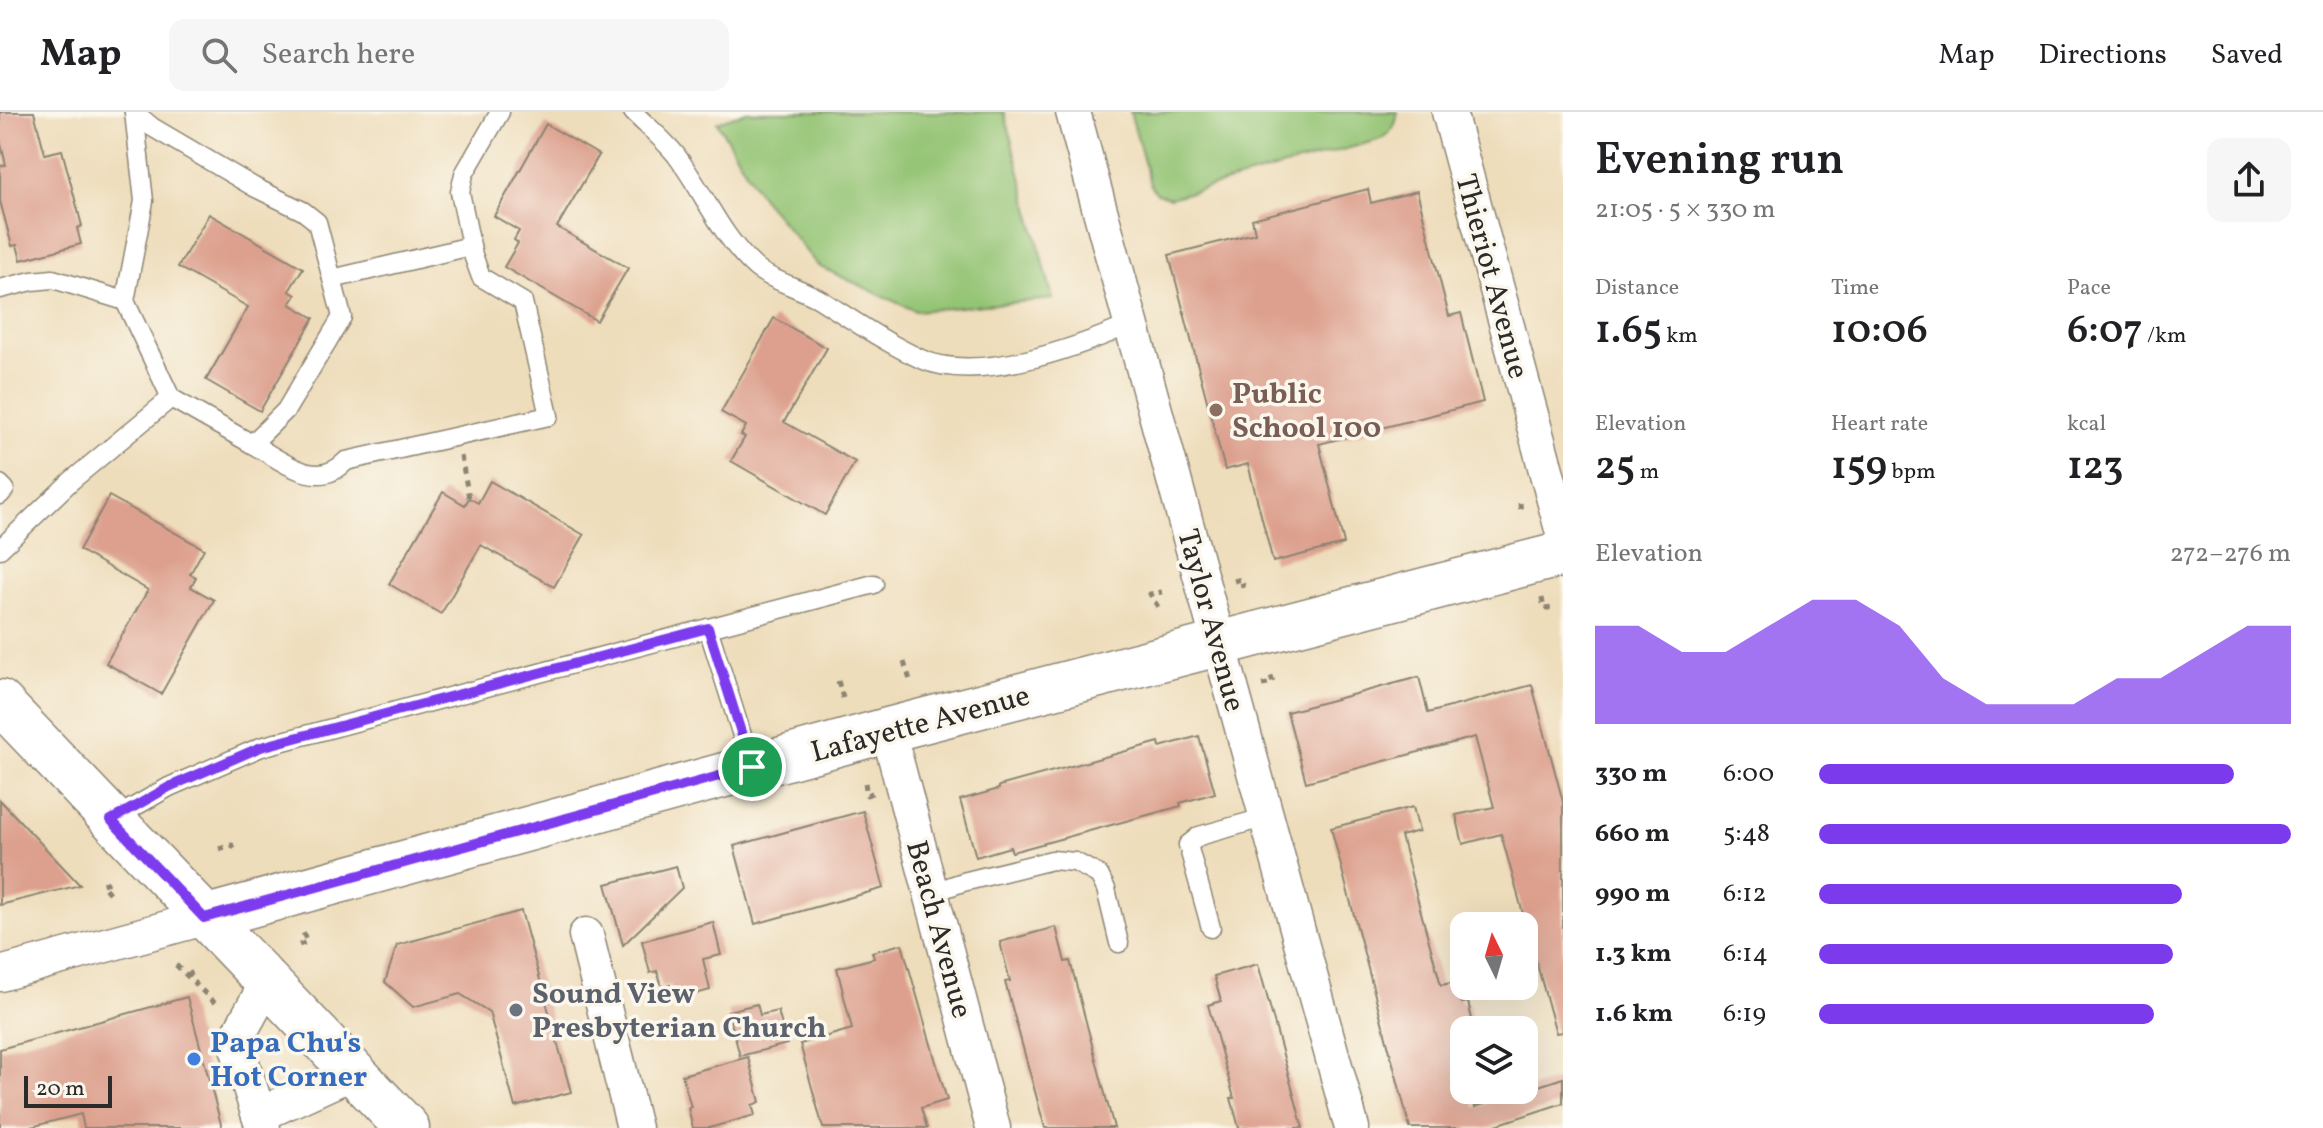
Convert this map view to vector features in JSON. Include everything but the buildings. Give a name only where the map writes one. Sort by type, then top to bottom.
[{"type":"street","name":"Taylor Avenue","points":[[1073,112],[1352,1128]]},
{"type":"street","name":"Thieriot Avenue","points":[[1449,112],[1563,533]]},
{"type":"street","name":"Lafayette Avenue","points":[[0,974],[888,730],[1563,554]]},
{"type":"street","points":[[0,702],[407,1128]]},
{"type":"street","name":"Beach Avenue","points":[[888,730],[993,1128]]},
{"type":"street","points":[[586,935],[634,1128]]},
{"type":"street","points":[[267,983],[235,1041],[261,1121],[353,1072]]},
{"type":"lane","points":[[252,444],[286,410],[342,317],[317,222],[303,211],[254,187],[152,127],[134,112],[144,201],[125,301],[171,398],[306,475],[337,471],[346,461],[549,416],[523,302],[481,277],[460,192],[464,174],[500,112]]},
{"type":"lane","points":[[633,112],[675,155],[722,230],[758,270],[806,291],[873,333],[924,360],[996,368],[1091,341],[1131,324]]},
{"type":"lane","points":[[332,279],[471,246]]},
{"type":"lane","points":[[0,289],[53,279],[125,301]]},
{"type":"lane","points":[[0,549],[71,481],[171,398]]},
{"type":"lane","points":[[0,484],[5,489],[0,495]]},
{"type":"lane","points":[[111,820],[169,787],[261,747],[874,584]]},
{"type":"lane","points":[[708,628],[752,767]]},
{"type":"lane","points":[[1211,928],[1188,845],[1199,836],[1267,817]]},
{"type":"lane","points":[[931,893],[1052,860],[1075,862],[1099,875],[1106,889],[1119,943]]},
{"type":"path","points":[[457,437],[469,498]]},
{"type":"path","points":[[1520,503],[1521,514]]},
{"type":"path","points":[[1229,582],[1242,579],[1243,588]]},
{"type":"path","points":[[1158,607],[1150,594],[1162,592]]},
{"type":"path","points":[[1542,598],[1544,609],[1553,608]]},
{"type":"path","points":[[904,662],[911,683]]},
{"type":"path","points":[[1260,686],[1273,683],[1269,671]]},
{"type":"path","points":[[838,681],[843,698]]},
{"type":"path","points":[[865,783],[867,795]]},
{"type":"path","points":[[219,849],[232,845],[238,853]]},
{"type":"path","points":[[109,893],[102,884],[113,881]]},
{"type":"path","points":[[299,945],[307,942],[302,930]]},
{"type":"path","points":[[176,965],[228,1015]]},
{"type":"path","points":[[186,975],[197,971]]},
{"type":"green space","points":[[747,112],[1004,112],[1053,299],[915,311],[818,266],[760,195],[717,122]]},
{"type":"green space","points":[[1130,112],[1397,112],[1397,117],[1392,129],[1378,140],[1170,198],[1158,194],[1151,187]]},
{"type":"place","name":"Public School 100","points":[[1216,410]]},
{"type":"place","name":"Sound View Presbyterian Church","points":[[516,1010]]},
{"type":"place","name":"Papa Chu's Hot Corner","points":[[194,1059]]},
{"type":"route","points":[[708,628],[752,767],[204,918],[111,820],[169,787],[261,747],[708,628]]}]
